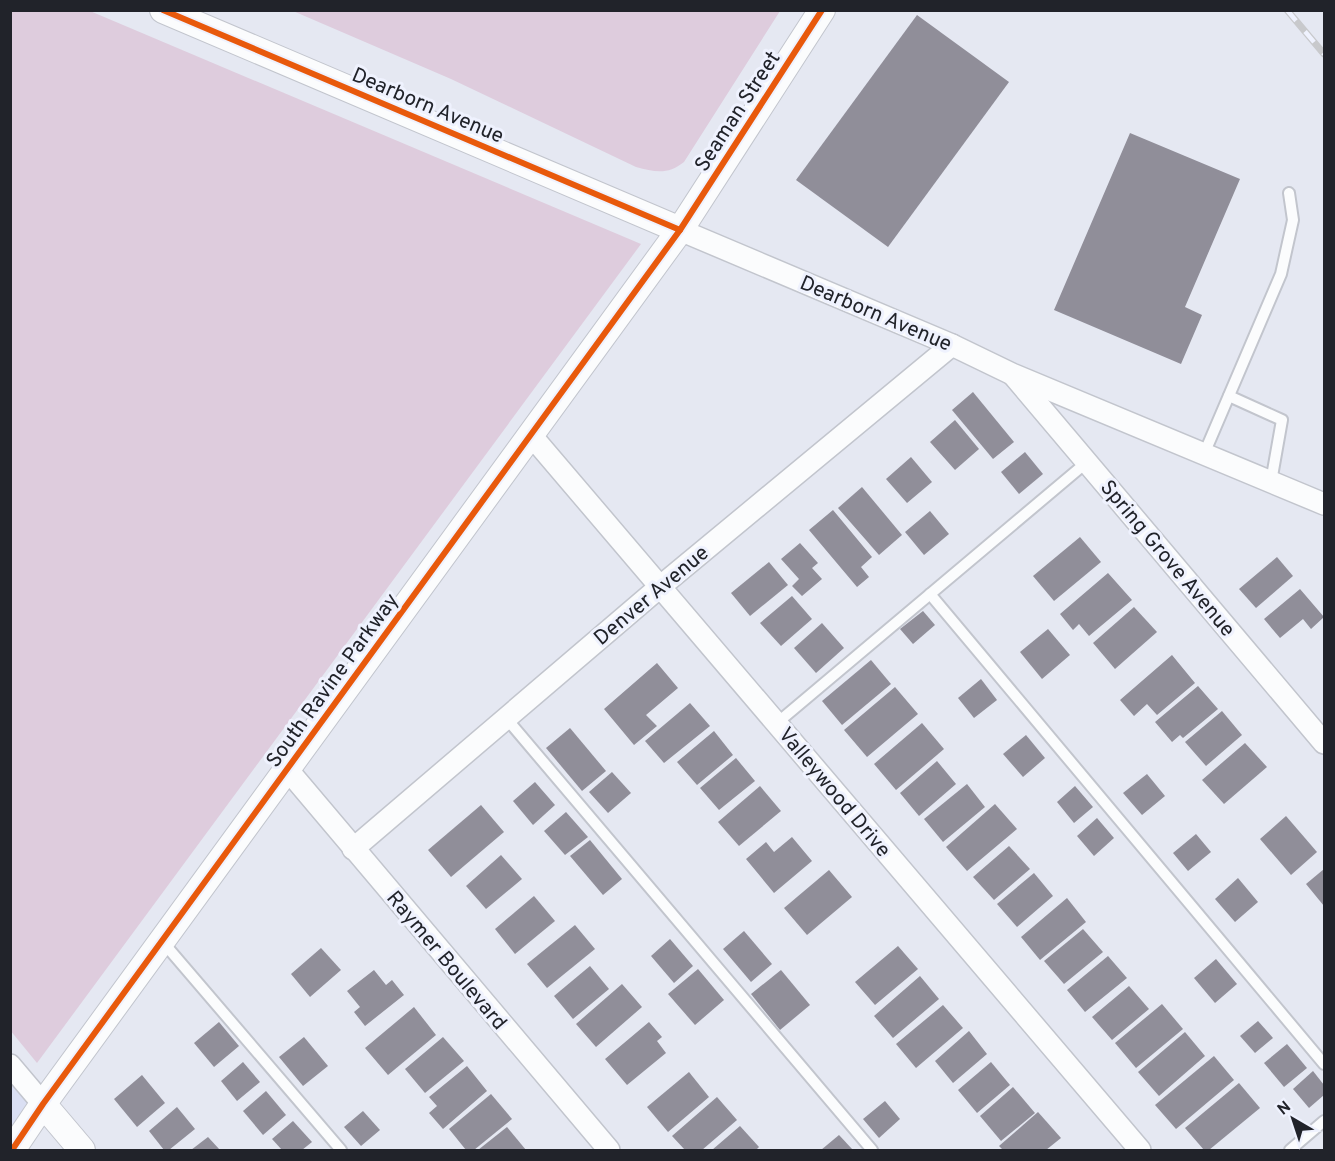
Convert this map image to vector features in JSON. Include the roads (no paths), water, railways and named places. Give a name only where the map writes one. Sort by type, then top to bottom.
[{"type":"street","name":"Dearborn Avenue","points":[[163,10],[952,345],[1012,374],[1324,504]]},
{"type":"street","name":"Seaman Street","points":[[680,230],[822,10]]},
{"type":"street","name":"South Ravine Parkway","points":[[12,1150],[43,1104],[680,230]]},
{"type":"street","name":"Denver Avenue","points":[[353,849],[660,586],[952,345]]},
{"type":"street","name":"Spring Grove Avenue","points":[[1012,374],[1324,743]]},
{"type":"street","name":"Valleywood Drive","points":[[530,434],[1140,1150]]},
{"type":"street","name":"Raymer Boulevard","points":[[287,769],[609,1150]]},
{"type":"street","points":[[10,1065],[82,1150]]},
{"type":"lane","points":[[1204,454],[1281,274],[1293,220],[1288,194]]},
{"type":"lane","points":[[1228,396],[1282,420],[1271,482]]},
{"type":"lane","points":[[777,723],[1087,462]]},
{"type":"lane","points":[[930,594],[1324,1064]]},
{"type":"lane","points":[[506,718],[872,1150]]},
{"type":"lane","points":[[162,941],[341,1150]]},
{"type":"lane","points":[[1290,1150],[1324,1121]]},
{"type":"railway","points":[[1287,10],[1324,54]]}]
